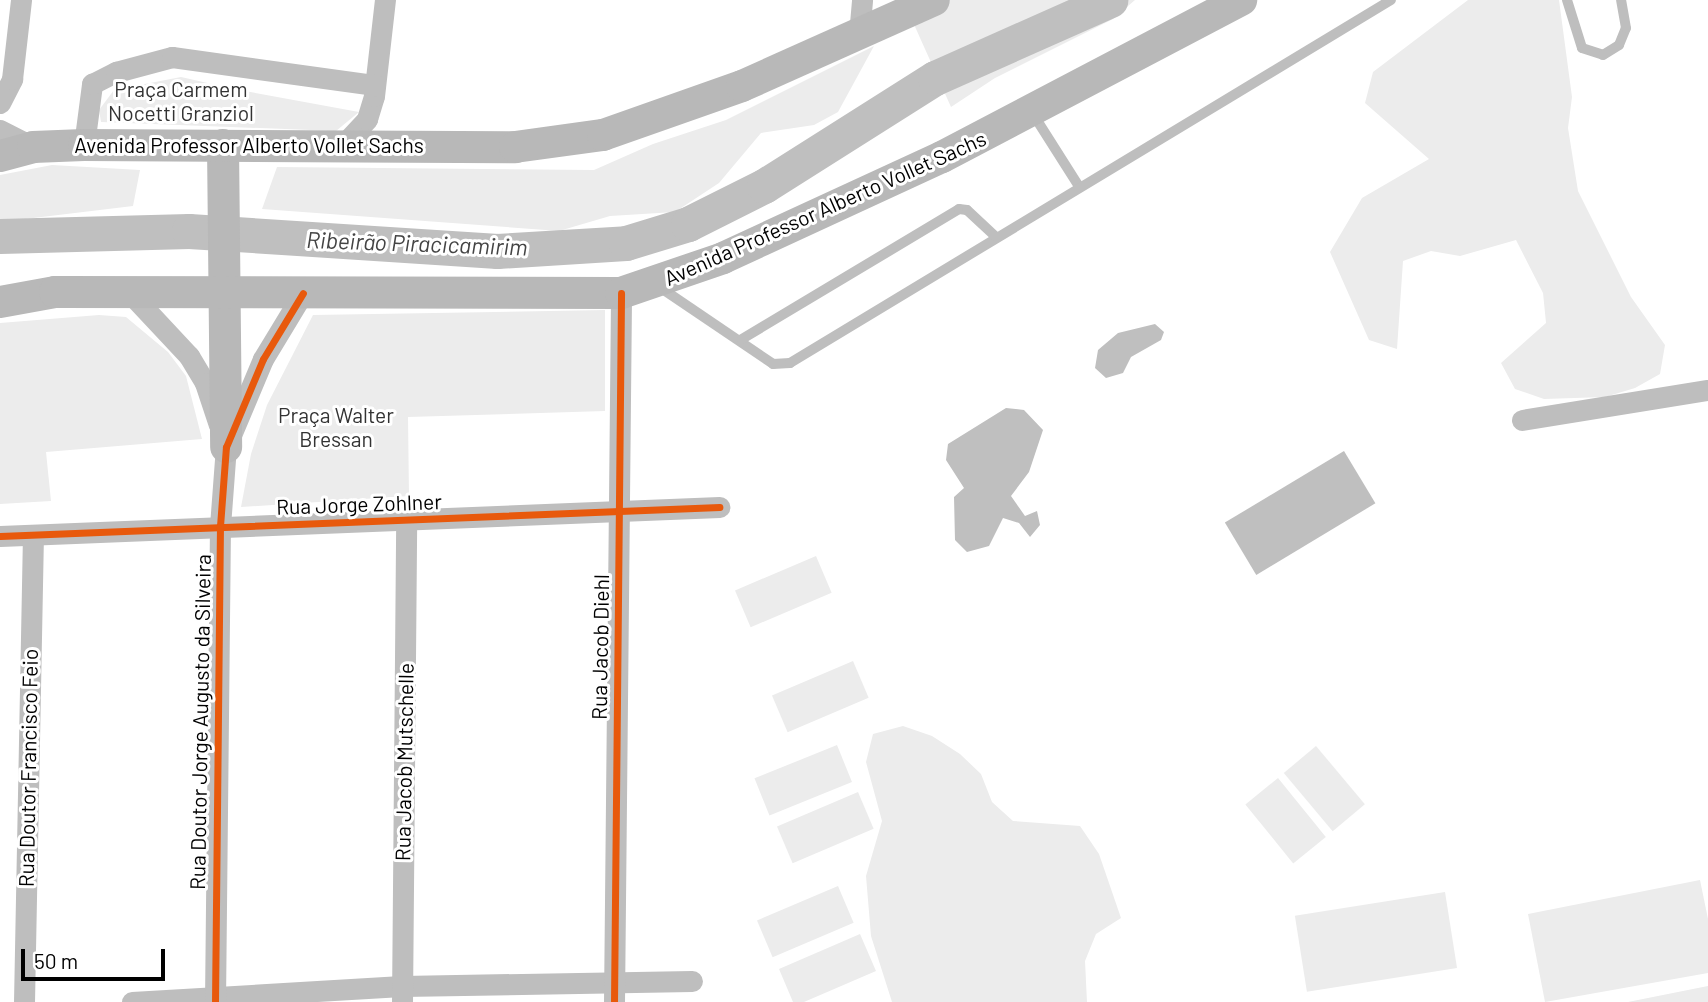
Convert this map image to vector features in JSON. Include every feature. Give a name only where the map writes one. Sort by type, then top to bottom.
[{"type":"main road","name":"Avenida Professor Alberto Vollet Sachs","points":[[0,156],[33,147],[84,145],[344,144],[515,147],[603,135],[741,86],[934,0]]},
{"type":"main road","name":"Avenida Professor Alberto Vollet Sachs","points":[[0,302],[55,292],[223,295],[621,293],[656,284],[723,258],[1033,113],[1241,0]]},
{"type":"main road","points":[[223,145],[226,447]]},
{"type":"street","points":[[0,103],[12,79],[21,0]]},
{"type":"street","points":[[344,144],[367,119],[375,85],[385,0]]},
{"type":"street","points":[[859,35],[862,0]]},
{"type":"street","points":[[84,145],[92,84],[116,72],[172,57],[375,85]]},
{"type":"street","points":[[0,130],[33,147]]},
{"type":"street","name":"Rua Doutor Jorge Augusto da Silveira","points":[[215,1000],[220,526],[226,447],[263,359],[303,293]]},
{"type":"street","name":"Rua Jacob Diehl","points":[[614,1002],[621,293]]},
{"type":"street","name":"Rua Doutor Jorge Augusto da Silveira","points":[[131,294],[189,356],[205,383],[226,447]]},
{"type":"street","points":[[1522,420],[1708,390]]},
{"type":"street","name":"Rua Jorge Zohlner","points":[[0,536],[220,526],[406,522],[719,507]]},
{"type":"street","name":"Rua Jacob Mutschelle","points":[[402,994],[406,522]]},
{"type":"street","name":"Rua Doutor Francisco Feio","points":[[24,1002],[33,535]]},
{"type":"street","points":[[132,1002],[402,994],[614,980],[692,981]]},
{"type":"lane","points":[[656,284],[742,339],[774,364],[790,363],[1078,185],[1391,0]]},
{"type":"lane","points":[[1567,0],[1582,47],[1603,55],[1619,45],[1626,28],[1621,0]]},
{"type":"lane","points":[[1033,113],[1078,185]]},
{"type":"lane","points":[[742,339],[947,214],[967,210],[995,236]]},
{"type":"green space","points":[[950,0],[1135,0],[1113,19],[995,78],[951,107],[912,20]]},
{"type":"green space","points":[[1468,0],[1559,0],[1572,97],[1568,128],[1578,191],[1631,297],[1665,345],[1660,374],[1635,388],[1605,397],[1544,399],[1515,389],[1501,363],[1546,323],[1543,293],[1516,240],[1460,256],[1431,251],[1403,261],[1397,349],[1369,340],[1330,252],[1362,198],[1429,159],[1365,103],[1373,72]]},
{"type":"green space","points":[[874,46],[838,112],[814,125],[761,133],[719,183],[675,212],[610,216],[559,231],[262,209],[277,167],[594,170],[653,144],[726,120]]},
{"type":"green space","name":"Praça Carmem Nocetti Granziol","points":[[181,77],[359,112],[336,131],[101,122],[99,110],[114,90]]},
{"type":"green space","points":[[52,165],[140,170],[133,206],[0,222],[0,175]]},
{"type":"green space","name":"Praça Walter Bressan","points":[[605,310],[605,411],[408,417],[409,496],[241,507],[251,454],[267,405],[313,315]]},
{"type":"green space","points":[[99,315],[126,317],[168,352],[186,376],[202,439],[46,452],[51,501],[0,504],[0,323]]},
{"type":"green space","points":[[816,556],[832,593],[751,627],[735,590]]},
{"type":"green space","points":[[853,661],[869,698],[788,732],[772,695]]},
{"type":"green space","points":[[903,726],[932,736],[960,754],[981,774],[992,802],[1013,821],[1080,826],[1099,854],[1121,918],[1096,934],[1085,961],[1087,1002],[892,1002],[871,936],[866,876],[882,821],[866,762],[873,734]]},
{"type":"green space","points":[[837,745],[852,782],[769,815],[754,778]]},
{"type":"green space","points":[[1316,746],[1365,804],[1333,831],[1284,773]]},
{"type":"green space","points":[[1278,778],[1326,837],[1293,863],[1245,804]]},
{"type":"green space","points":[[858,792],[874,829],[793,863],[777,826]]},
{"type":"green space","points":[[1700,880],[1708,919],[1708,973],[1545,1002],[1528,914]]},
{"type":"green space","points":[[838,886],[854,923],[773,957],[757,920]]},
{"type":"green space","points":[[1445,892],[1457,968],[1307,992],[1295,916]]},
{"type":"green space","points":[[860,934],[876,971],[804,1002],[793,1002],[779,969]]},
{"type":"green space","points":[[1708,986],[1708,1002],[1628,1002]]},
{"type":"shaded area","points":[[1155,324],[1164,332],[1161,340],[1131,357],[1123,373],[1106,378],[1095,368],[1098,350],[1118,333]]},
{"type":"shaded area","points":[[1006,408],[1024,410],[1043,430],[1029,472],[1011,496],[1025,516],[1037,511],[1040,525],[1030,537],[1019,523],[1003,518],[989,546],[967,552],[955,540],[954,497],[964,488],[946,460],[948,444]]},
{"type":"shaded area","points":[[1344,451],[1375,503],[1256,575],[1225,523]]},
{"type":"waterway","name":"Ribeirão Piracicamirim","points":[[0,236],[189,231],[497,251],[626,243],[688,224],[764,186],[935,78],[1110,0]]},
{"type":"cycle path","points":[[215,1002],[220,526],[226,447],[263,359],[303,293]]},
{"type":"cycle path","points":[[614,1002],[621,293]]},
{"type":"cycle path","points":[[0,536],[719,507]]}]
